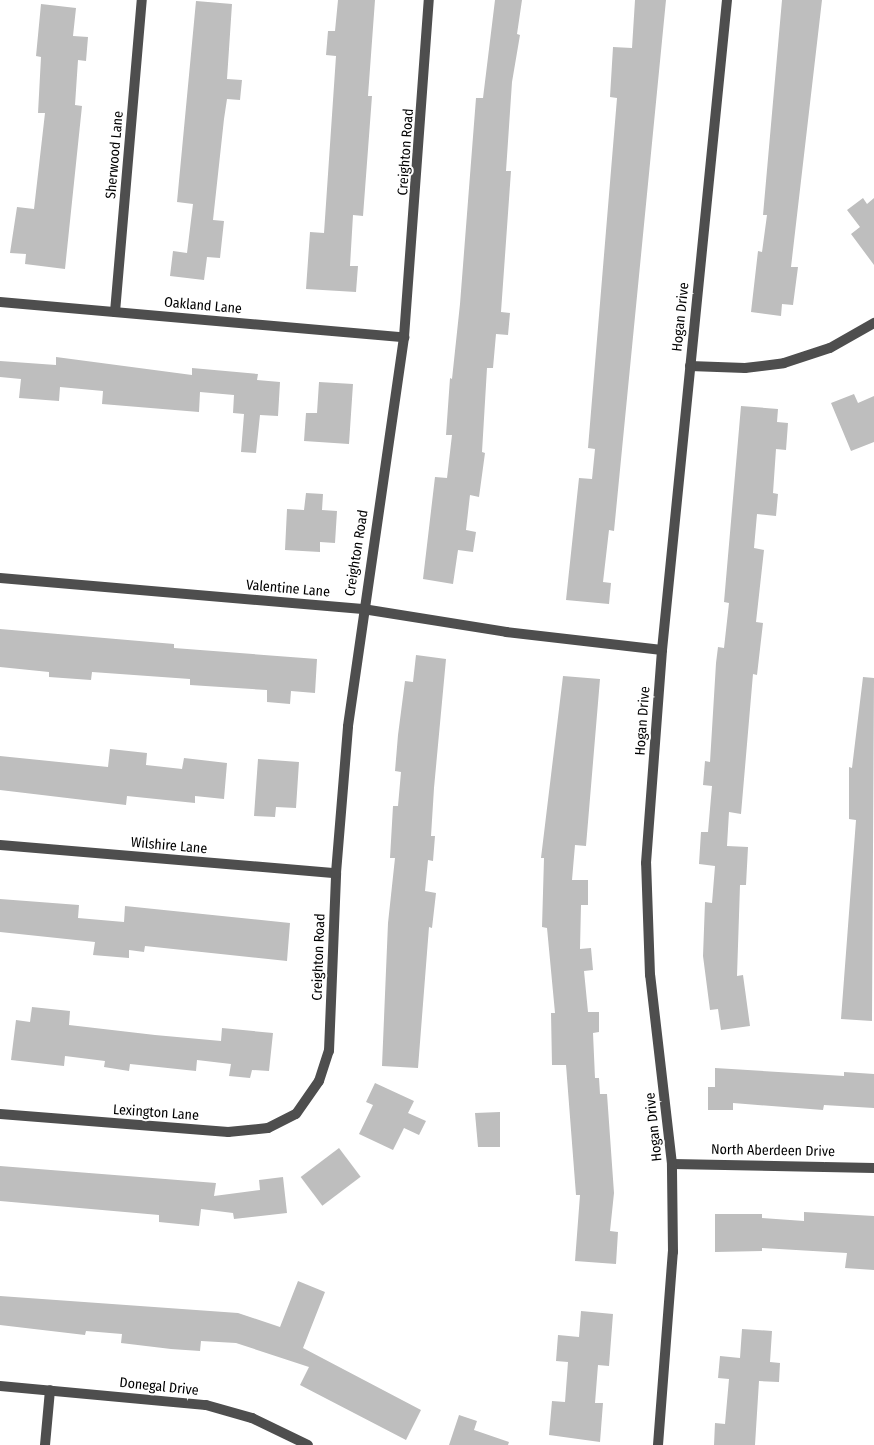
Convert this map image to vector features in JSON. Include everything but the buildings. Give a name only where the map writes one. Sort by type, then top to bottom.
[{"type":"street","name":"Sherwood Lane","points":[[115,312],[142,0]]},
{"type":"street","name":"Creighton Road","points":[[303,1104],[319,1081],[329,1051],[336,873],[348,726],[363,609],[404,337],[430,0]]},
{"type":"street","name":"Hogan Drive","points":[[658,1445],[673,1252],[672,1164],[650,975],[646,863],[662,650],[727,0]]},
{"type":"street","name":"Oakland Lane","points":[[0,302],[404,337]]},
{"type":"street","points":[[690,366],[745,368],[784,363],[830,348],[874,323]]},
{"type":"street","name":"Valentine Lane","points":[[0,578],[363,609],[506,632],[662,650]]},
{"type":"street","name":"Wilshire Lane","points":[[0,846],[336,873]]},
{"type":"street","name":"Lexington Lane","points":[[0,1114],[228,1132],[268,1128],[296,1114],[303,1104]]},
{"type":"street","name":"North Aberdeen Drive","points":[[672,1164],[874,1168]]},
{"type":"street","name":"Donegal Drive","points":[[0,1386],[206,1405],[252,1418],[308,1445]]},
{"type":"street","points":[[45,1445],[50,1390]]}]
